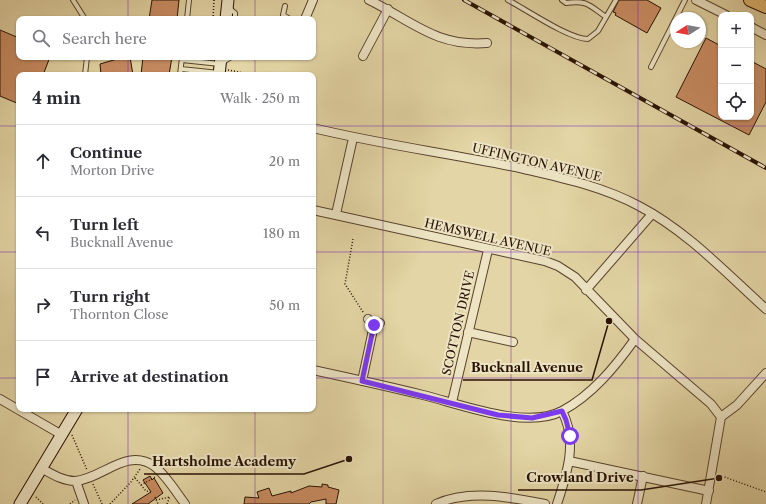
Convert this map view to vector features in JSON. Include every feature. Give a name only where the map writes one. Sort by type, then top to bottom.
[{"type":"main road","points":[[750,0],[766,8]]},
{"type":"main road","points":[[226,16],[227,3]]},
{"type":"main road","points":[[20,504],[41,468],[66,433],[76,412]]},
{"type":"street","points":[[306,16],[313,0]]},
{"type":"street","points":[[369,0],[388,9],[409,23],[450,41],[468,44],[487,43]]},
{"type":"street","points":[[696,0],[720,12]]},
{"type":"street","points":[[363,56],[388,9]]},
{"type":"street","points":[[754,28],[766,34]]},
{"type":"street","name":"UFFINGTON AVENUE","points":[[316,129],[353,138],[496,163],[609,191],[640,206],[684,235],[766,309]]},
{"type":"street","points":[[336,214],[353,138]]},
{"type":"street","name":"HEMSWELL AVENUE","points":[[316,211],[488,250],[545,261],[558,266],[575,277],[586,290],[627,329],[635,339],[711,404],[721,417]]},
{"type":"street","points":[[586,290],[652,214]]},
{"type":"street","name":"SCOTTON DRIVE","points":[[452,402],[488,250]]},
{"type":"street","points":[[362,381],[374,322]]},
{"type":"street","points":[[468,332],[513,342]]},
{"type":"street","points":[[316,371],[452,402],[470,408],[505,415],[532,418],[562,411],[592,390],[623,356],[635,339]]},
{"type":"street","points":[[706,504],[713,472],[721,417],[737,405],[766,373]]},
{"type":"street","points":[[0,399],[16,407]]},
{"type":"street","points":[[557,504],[569,461],[570,436],[562,411]]},
{"type":"street","points":[[25,412],[66,433]]},
{"type":"street","points":[[569,461],[709,491]]},
{"type":"street","points":[[41,468],[60,478],[76,481],[90,477],[126,462],[142,462],[152,465],[185,504]]},
{"type":"street","points":[[637,504],[643,476]]},
{"type":"street","points":[[76,481],[84,504]]},
{"type":"street","points":[[436,504],[445,500],[480,496],[525,500],[545,504]]},
{"type":"lane","points":[[73,0],[83,16]]},
{"type":"lane","points":[[187,16],[189,0]]},
{"type":"lane","points":[[508,0],[582,40],[588,40],[593,36],[616,0]]},
{"type":"lane","points":[[562,0],[566,3],[579,0],[585,2],[606,17]]},
{"type":"lane","points":[[651,67],[685,0]]},
{"type":"lane","points":[[227,3],[235,13],[235,16]]},
{"type":"lane","points":[[285,6],[283,15],[285,16]]},
{"type":"lane","points":[[85,72],[87,60]]},
{"type":"lane","points":[[180,72],[182,60]]},
{"type":"lane","points":[[190,60],[221,68]]},
{"type":"lane","points":[[181,69],[221,68],[228,60]]},
{"type":"path","points":[[213,16],[214,0]]},
{"type":"path","points":[[221,68],[241,72]]},
{"type":"path","points":[[353,239],[345,284],[374,322]]},
{"type":"path","points":[[66,433],[90,477],[102,504]]},
{"type":"path","points":[[110,504],[135,478],[142,462]]},
{"type":"path","points":[[713,472],[766,492]]},
{"type":"path","points":[[142,485],[161,474]]},
{"type":"path","points":[[135,478],[146,491],[152,492]]},
{"type":"path","points":[[32,493],[43,504]]},
{"type":"path","points":[[155,497],[158,504]]},
{"type":"path","points":[[156,500],[170,497]]},
{"type":"building","points":[[152,0],[179,0],[177,16],[149,16]]},
{"type":"building","points":[[619,0],[647,0],[661,8],[647,33],[615,15],[616,13],[613,12]]},
{"type":"building","points":[[0,30],[16,37],[16,60],[49,60],[44,72],[16,72],[16,103],[0,96]]},
{"type":"building","points":[[706,38],[718,44],[718,119],[676,97],[701,48],[706,48]]},
{"type":"building","points":[[114,60],[130,60],[132,72],[101,72],[100,64]]},
{"type":"building","points":[[143,60],[172,60],[170,72],[141,72]]},
{"type":"building","points":[[754,63],[766,69],[766,102],[749,135],[720,120],[754,120]]},
{"type":"building","points":[[150,476],[152,480],[154,478],[163,493],[148,504],[132,504],[151,492],[143,480]]},
{"type":"building","points":[[322,484],[339,490],[336,504],[326,504],[326,499],[311,502],[309,504],[244,504],[245,497],[259,498],[257,492],[269,488],[272,496],[291,491],[291,493],[309,486],[322,487]]},
{"type":"railway","points":[[464,0],[766,168]]},
{"type":"place","name":"Bucknall Avenue","points":[[609,321]]},
{"type":"place","name":"Hartsholme Academy","points":[[349,459]]},
{"type":"place","name":"Crowland Drive","points":[[719,478]]},
{"type":"route","points":[[374,325],[362,381],[452,402],[498,415],[532,418],[562,411],[570,436]]}]
